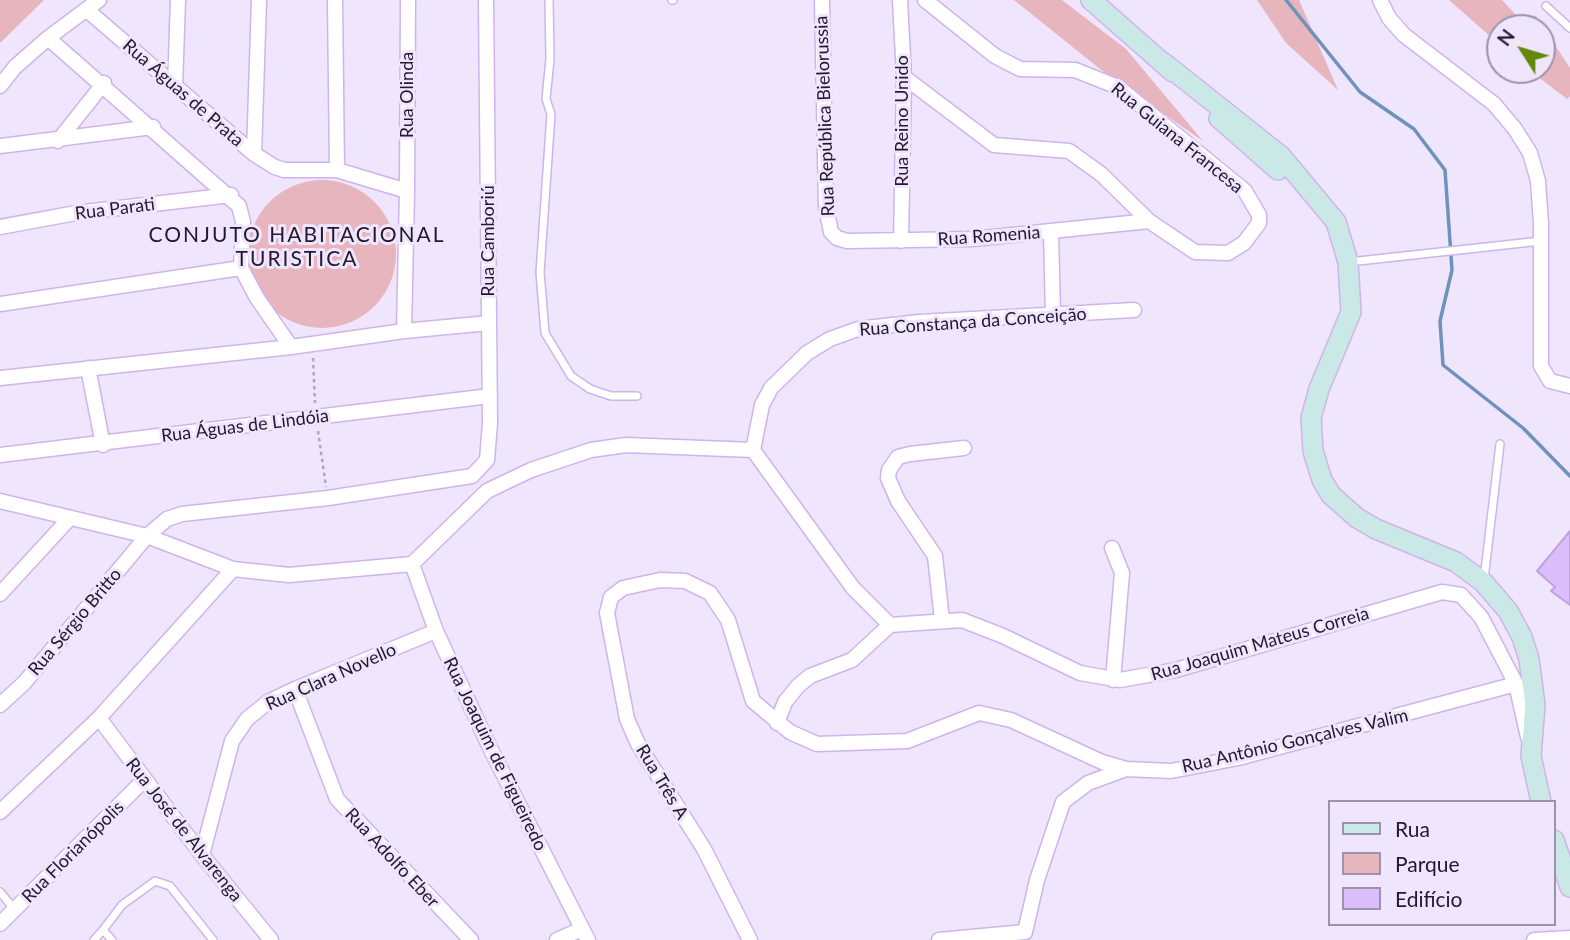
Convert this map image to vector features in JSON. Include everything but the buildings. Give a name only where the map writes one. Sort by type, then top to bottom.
[{"type":"main road","points":[[1091,0],[1164,63],[1242,140],[1336,222],[1349,262],[1351,312],[1319,389],[1311,418],[1313,451],[1322,480],[1331,495],[1357,518],[1456,562],[1483,582],[1508,611],[1522,637],[1529,659],[1535,705],[1531,756],[1541,800]]},
{"type":"main road","points":[[1556,846],[1570,887]]},
{"type":"street","points":[[0,86],[15,68],[48,38],[99,0]]},
{"type":"street","points":[[174,87],[177,0]]},
{"type":"street","points":[[254,154],[259,0]]},
{"type":"street","points":[[335,0],[337,170],[407,191]]},
{"type":"street","name":"Rua Olinda","points":[[404,331],[408,0]]},
{"type":"street","name":"Rua Camboriú","points":[[328,498],[472,476],[487,460],[489,323],[486,0]]},
{"type":"street","name":"Rua República Bielorussia","points":[[822,0],[826,208],[831,232]]},
{"type":"street","name":"Rua Reino Unido","points":[[900,0],[904,77],[901,241]]},
{"type":"street","name":"Rua Guiana Francesa","points":[[925,0],[995,56],[1020,69],[1075,70],[1118,87],[1245,191],[1259,215],[1259,223],[1244,243],[1228,253],[1212,254],[1195,252],[1149,221]]},
{"type":"street","points":[[1380,0],[1389,18],[1404,35],[1494,104],[1515,128],[1530,153],[1538,181],[1541,366],[1550,381],[1570,386]]},
{"type":"street","name":"Rua Águas de Prata","points":[[87,10],[254,154],[284,170],[337,170]]},
{"type":"street","points":[[48,38],[104,83],[231,195],[242,214],[241,268],[257,298],[291,347]]},
{"type":"street","points":[[904,77],[994,145],[1069,151],[1101,174],[1149,221]]},
{"type":"street","points":[[58,141],[104,83]]},
{"type":"street","points":[[0,146],[58,141],[153,127]]},
{"type":"street","name":"Rua Parati","points":[[0,227],[76,213],[231,195]]},
{"type":"street","name":"Rua Romenia","points":[[831,232],[847,241],[973,239],[1149,221]]},
{"type":"street","points":[[1051,231],[1053,315]]},
{"type":"street","points":[[0,304],[241,268]]},
{"type":"street","name":"Rua Constança da Conceição","points":[[753,450],[762,405],[771,388],[807,353],[831,338],[858,329],[882,326],[1134,310]]},
{"type":"street","points":[[0,379],[489,323]]},
{"type":"street","points":[[88,368],[103,445]]},
{"type":"street","name":"Rua Águas de Lindóia","points":[[0,455],[103,445],[489,396]]},
{"type":"street","points":[[0,501],[147,536],[233,569],[289,575],[412,564],[487,491],[531,470],[591,450],[625,445],[753,450],[853,588],[890,625],[852,660],[810,676],[798,686],[785,702],[777,723]]},
{"type":"street","points":[[942,620],[935,556],[898,501],[888,478],[889,470],[898,457],[964,448]]},
{"type":"street","points":[[147,536],[158,524],[182,514],[328,498]]},
{"type":"street","points":[[0,594],[69,519]]},
{"type":"street","name":"Rua Sérgio Britto","points":[[0,705],[24,683],[147,536]]},
{"type":"street","points":[[1112,548],[1122,573],[1113,681]]},
{"type":"street","name":"Rua Joaquim de Figueiredo","points":[[412,564],[436,631],[490,748],[585,934]]},
{"type":"street","points":[[0,812],[99,718],[233,569]]},
{"type":"street","name":"Rua Antônio Gonçalves Valim","points":[[607,613],[611,597],[623,588],[660,580],[685,580],[700,585],[715,598],[728,620],[753,701],[777,723],[804,740],[817,744],[856,745],[907,741],[926,737],[963,718],[979,713],[992,714],[1126,769],[1171,771],[1238,758],[1516,684]]},
{"type":"street","name":"Rua Joaquim Mateus Correia","points":[[890,625],[962,620],[979,625],[1080,673],[1113,681],[1176,670],[1442,592],[1461,595],[1471,603],[1516,684],[1531,756]]},
{"type":"street","name":"Rua Três A","points":[[607,613],[621,696],[638,744],[704,849],[750,940]]},
{"type":"street","name":"Rua Clara Novello","points":[[202,855],[232,741],[238,730],[268,702],[436,631]]},
{"type":"street","points":[[1516,684],[1535,705]]},
{"type":"street","name":"Rua Adolfo Eber","points":[[295,689],[337,799],[471,940]]},
{"type":"street","name":"Rua José de Alvarenga","points":[[99,718],[202,855],[271,940]]},
{"type":"street","points":[[939,940],[1025,932],[1037,880],[1063,802],[1088,783],[1126,769]]},
{"type":"street","name":"Rua Florianópolis","points":[[0,925],[145,779]]},
{"type":"street","points":[[557,940],[585,934]]},
{"type":"street","points":[[1534,940],[1570,937]]},
{"type":"lane","points":[[549,0],[550,49],[546,99],[551,114],[540,272],[545,333],[571,376],[580,383],[611,396],[637,396]]},
{"type":"lane","points":[[1546,6],[1567,26],[1570,16]]},
{"type":"lane","points":[[1349,262],[1541,241]]},
{"type":"lane","points":[[1483,582],[1500,444]]},
{"type":"lane","points":[[94,940],[128,900],[155,881],[170,886],[213,940]]},
{"type":"lane","points":[[0,892],[15,910]]},
{"type":"lane","points":[[103,930],[112,940]]},
{"type":"path","points":[[312,344],[316,417],[328,498]]},
{"type":"green space","points":[[0,0],[44,0],[0,43]]},
{"type":"green space","points":[[1014,0],[1062,0],[1126,49],[1203,141],[1105,73]]},
{"type":"green space","points":[[1257,0],[1299,0],[1338,90],[1286,43]]},
{"type":"green space","points":[[1449,0],[1502,0],[1515,14],[1486,14],[1486,33]]},
{"type":"green space","points":[[1556,47],[1570,68],[1570,96],[1567,99],[1547,84],[1556,84]]},
{"type":"green space","points":[[322,180],[350,186],[374,202],[390,226],[396,254],[390,282],[374,306],[350,322],[322,328],[294,322],[270,306],[254,282],[248,254],[254,226],[270,202],[294,186]]},
{"type":"waterway","points":[[1286,0],[1360,92],[1414,129],[1445,170],[1452,270],[1440,321],[1443,365],[1523,428],[1570,476]]},
{"type":"district","name":"CONJUTO HABITACIONAL TURISTICA","points":[[297,247]]}]
